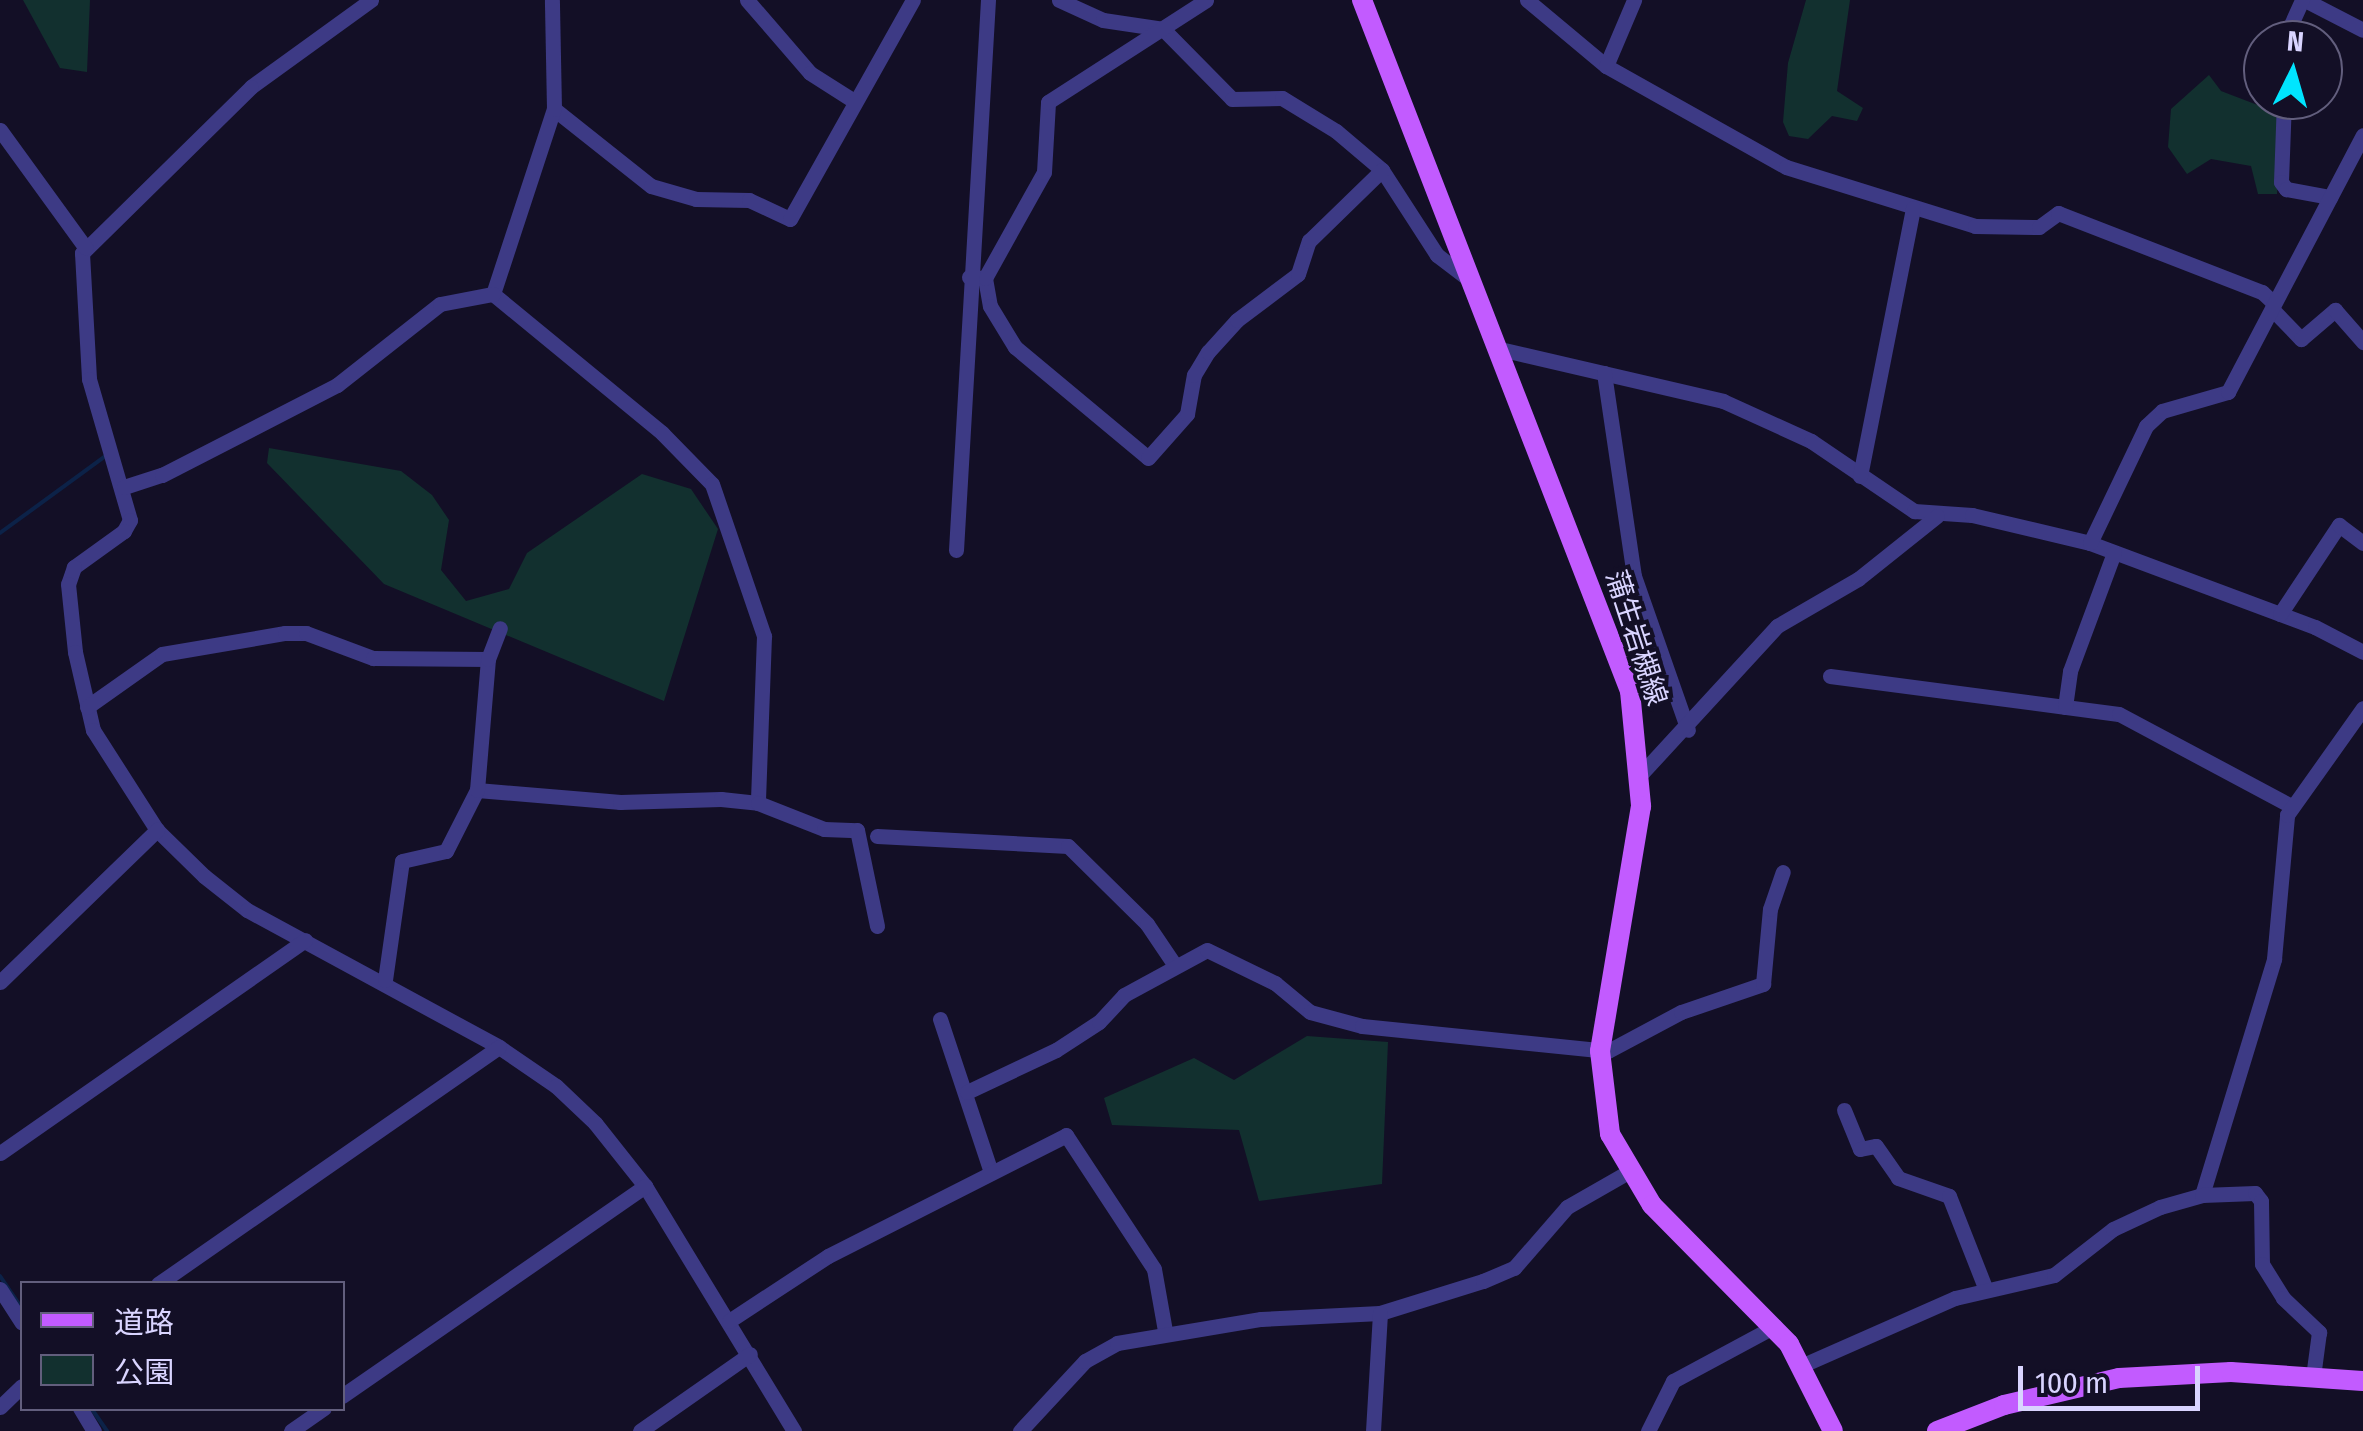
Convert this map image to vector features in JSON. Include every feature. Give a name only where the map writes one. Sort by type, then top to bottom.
[{"type":"main road","name":"蒲生岩槻線","points":[[1362,0],[1619,658],[1641,774],[1636,864],[1600,1051],[1605,1114],[1628,1172],[1652,1206],[1774,1326],[1804,1364],[1833,1431]]},
{"type":"main road","points":[[1937,1431],[2004,1405],[2119,1378],[2200,1372],[2363,1381]]},
{"type":"street","points":[[370,0],[251,86],[86,247],[80,268],[88,378],[124,487],[130,520],[124,532],[74,567],[68,584],[87,707],[100,743],[157,830],[246,910],[384,980],[499,1047],[556,1086],[644,1186],[794,1431]]},
{"type":"street","points":[[492,294],[554,110],[552,0]]},
{"type":"street","points":[[554,110],[651,186],[696,198],[749,200],[790,220],[859,104],[810,73],[747,0]]},
{"type":"street","points":[[854,100],[912,0]]},
{"type":"street","points":[[956,550],[977,278],[988,0]]},
{"type":"street","points":[[1058,0],[1093,17],[1163,29],[1232,99],[1282,98],[1336,130],[1382,170],[1437,255],[1472,282]]},
{"type":"street","points":[[977,278],[1044,172],[1048,102],[1206,0]]},
{"type":"street","points":[[1528,0],[1606,66],[1786,167],[1990,228],[2038,228],[2058,214],[2262,292],[2301,339],[2335,310],[2363,342]]},
{"type":"street","points":[[1606,66],[1634,0]]},
{"type":"street","points":[[2303,0],[2363,30]]},
{"type":"street","points":[[2283,120],[2281,182],[2286,189],[2330,197]]},
{"type":"street","points":[[0,130],[8,153],[86,247]]},
{"type":"street","points":[[2090,544],[2146,426],[2162,411],[2228,392],[2363,135]]},
{"type":"street","points":[[977,278],[1016,347],[1148,458],[1187,414],[1194,375],[1208,352],[1237,320],[1298,274],[1309,242],[1382,170]]},
{"type":"street","points":[[1860,476],[1913,208]]},
{"type":"street","points":[[124,487],[162,475],[336,385],[440,304],[492,294]]},
{"type":"street","points":[[492,294],[662,433],[712,484],[764,636],[758,804]]},
{"type":"street","points":[[1500,349],[1604,373],[1776,421],[1914,512],[1972,516],[2090,544],[2280,614],[2363,652]]},
{"type":"street","points":[[1604,373],[1634,576],[1688,730]]},
{"type":"street","points":[[1641,774],[1688,730],[1777,626],[1858,579],[1937,516]]},
{"type":"street","points":[[2280,614],[2339,526],[2363,543]]},
{"type":"street","points":[[2064,707],[2070,671],[2114,552]]},
{"type":"street","points":[[384,980],[402,860],[446,851],[477,790],[488,659],[500,628]]},
{"type":"street","points":[[87,707],[162,654],[285,634],[306,633],[372,658],[488,659]]},
{"type":"street","points":[[1830,676],[2119,714],[2291,806]]},
{"type":"street","points":[[2202,1194],[2274,959],[2281,842],[2291,806],[2363,708]]},
{"type":"street","points":[[477,790],[758,804],[809,825],[857,830],[877,926]]},
{"type":"street","points":[[0,982],[157,830]]},
{"type":"street","points":[[878,836],[1068,846],[1147,924],[1174,964]]},
{"type":"street","points":[[967,1092],[1056,1050],[1099,1022],[1124,994],[1174,964],[1207,950],[1275,983],[1310,1012],[1362,1026],[1600,1051],[1762,984],[1770,909],[1783,872]]},
{"type":"street","points":[[0,1152],[305,940]]},
{"type":"street","points":[[940,1019],[990,1169]]},
{"type":"street","points":[[162,1281],[499,1047]]},
{"type":"street","points":[[1844,1110],[1860,1149],[1876,1146],[1898,1178],[1950,1196],[1986,1290]]},
{"type":"street","points":[[729,1320],[828,1256],[990,1169],[1066,1135],[1154,1269],[1165,1331]]},
{"type":"street","points":[[1020,1431],[1084,1361],[1117,1343],[1165,1331],[1380,1312],[1514,1268],[1567,1207],[1628,1172]]},
{"type":"street","points":[[345,1394],[644,1186]]},
{"type":"street","points":[[1804,1364],[1878,1328],[1986,1290],[2054,1275],[2113,1230],[2202,1194],[2255,1193],[2261,1201],[2262,1264],[2284,1298],[2319,1332],[2313,1377]]},
{"type":"street","points":[[0,1289],[20,1319]]},
{"type":"street","points":[[1376,1430],[1380,1312]]},
{"type":"street","points":[[1648,1431],[1673,1381],[1774,1326]]},
{"type":"street","points":[[640,1431],[750,1354]]},
{"type":"street","points":[[0,1407],[20,1388]]},
{"type":"street","points":[[291,1431],[320,1411]]},
{"type":"green space","points":[[23,0],[90,0],[87,72],[60,68]]},
{"type":"green space","points":[[1806,0],[1850,0],[1837,91],[1863,108],[1857,121],[1832,116],[1808,139],[1789,136],[1783,122],[1788,63]]},
{"type":"green space","points":[[2209,75],[2221,91],[2243,99],[2243,120],[2281,120],[2277,194],[2258,194],[2251,166],[2211,159],[2187,174],[2168,147],[2171,109]]},
{"type":"green space","points":[[269,448],[401,471],[432,495],[449,520],[441,570],[466,601],[509,589],[527,553],[642,474],[691,489],[718,529],[664,701],[384,584],[267,463]]},
{"type":"green space","points":[[1307,1036],[1388,1042],[1382,1184],[1259,1201],[1239,1130],[1112,1125],[1104,1098],[1194,1058],[1234,1080]]},
{"type":"waterway","points":[[0,533],[107,455]]},
{"type":"waterway","points":[[0,1276],[20,1306]]},
{"type":"waterway","points":[[93,1411],[107,1431]]}]
